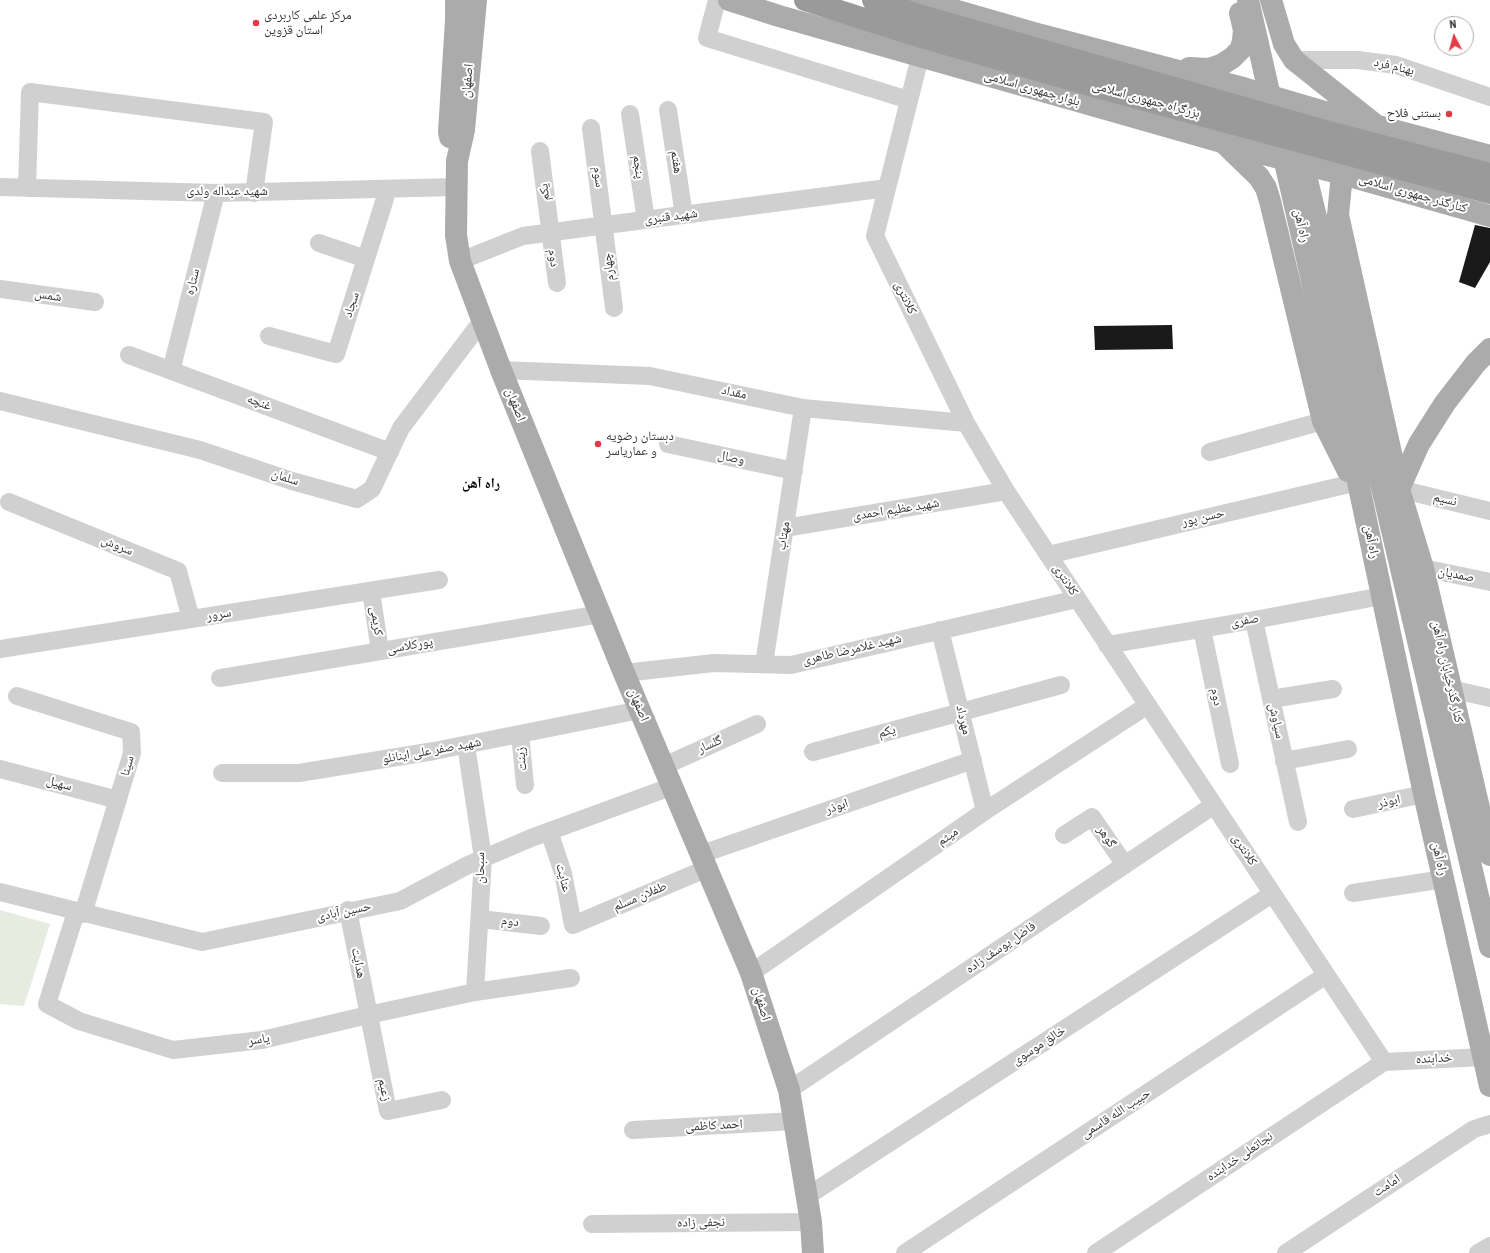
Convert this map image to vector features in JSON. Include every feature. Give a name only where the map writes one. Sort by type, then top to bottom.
[{"type":"highway","name":"بزرگراه جمهوری اسلامی","points":[[805,0],[922,37],[1093,86],[1490,193]]},
{"type":"highway","name":"بزرگراه جمهوری اسلامی","points":[[873,0],[922,16],[1321,129],[1490,174]]},
{"type":"main road","name":"اصفهان","points":[[456,0],[449,132],[456,161]]},
{"type":"main road","name":"اصفهان","points":[[476,0],[464,130],[456,161],[456,235],[460,261],[501,370],[624,673],[705,861],[751,973],[789,1090],[810,1222],[812,1253]]},
{"type":"main road","name":"بلوار جمهوری اسلامی","points":[[729,0],[773,8],[920,57],[1260,153],[1339,173]]},
{"type":"main road","points":[[919,0],[1490,156]]},
{"type":"main road","points":[[1146,63],[1209,69],[1221,65],[1232,58],[1240,48],[1244,30],[1236,0]]},
{"type":"main road","name":"راه آهن","points":[[1248,0],[1358,482],[1424,794],[1490,1086]]},
{"type":"main road","name":"راه آهن","points":[[1262,0],[1391,491],[1490,947]]},
{"type":"main road","points":[[1271,0],[1284,44],[1294,60],[1377,126]]},
{"type":"main road","points":[[1221,141],[1259,177],[1270,201],[1323,421],[1346,468],[1358,482]]},
{"type":"main road","points":[[1339,173],[1338,215],[1391,491]]},
{"type":"main road","name":"کنارگذر جمهوری اسلامی","points":[[1339,173],[1490,216]]},
{"type":"main road","points":[[1391,491],[1445,402],[1476,363],[1490,349]]},
{"type":"main road","name":"کنار گذرخیابان راه آهن","points":[[1391,491],[1423,568],[1489,850]]},
{"type":"street","points":[[717,0],[707,38],[909,100]]},
{"type":"street","name":"کلانتری","points":[[920,57],[875,236],[966,423],[1006,492],[1384,1062]]},
{"type":"street","name":"بهنام فرد","points":[[1294,60],[1358,60],[1396,66],[1490,97]]},
{"type":"street","points":[[27,188],[30,92],[264,122],[254,193]]},
{"type":"street","name":"هفتم","points":[[668,110],[684,215]]},
{"type":"street","name":"پنجم","points":[[630,114],[646,220]]},
{"type":"street","name":"سوم","points":[[591,128],[604,226]]},
{"type":"street","name":"یکم","points":[[540,151],[550,233]]},
{"type":"street","name":"شهید عبداله ولدی","points":[[0,187],[254,193],[455,187]]},
{"type":"street","name":"شهید قنبری","points":[[460,261],[523,236],[887,188]]},
{"type":"street","name":"سجاد","points":[[269,336],[336,354],[388,189]]},
{"type":"street","name":"ستاره","points":[[171,371],[216,193]]},
{"type":"street","name":"چهارم","points":[[604,226],[614,308]]},
{"type":"street","name":"دوم","points":[[550,233],[557,283]]},
{"type":"street","points":[[319,243],[366,259]]},
{"type":"street","name":"شمس","points":[[0,289],[95,302]]},
{"type":"street","name":"سلمان","points":[[0,401],[200,450],[292,481],[357,499],[372,489],[401,428],[482,321]]},
{"type":"street","name":"غنچه","points":[[129,355],[390,452]]},
{"type":"street","name":"مقداد","points":[[501,370],[650,376],[803,408],[966,423]]},
{"type":"street","name":"مهتاب","points":[[764,664],[803,408]]},
{"type":"street","points":[[1210,452],[1323,421]]},
{"type":"street","name":"وصال","points":[[668,444],[794,471]]},
{"type":"street","name":"حسن پور","points":[[1048,555],[1358,482]]},
{"type":"street","name":"نسیم","points":[[1391,491],[1490,511]]},
{"type":"street","name":"شهید عظیم احمدی","points":[[785,528],[1006,492]]},
{"type":"street","name":"سروش","points":[[9,502],[178,571],[191,619]]},
{"type":"street","name":"صمدیان","points":[[1423,568],[1490,582]]},
{"type":"street","name":"سرور","points":[[0,648],[439,580]]},
{"type":"street","name":"کریمی","points":[[371,591],[380,651]]},
{"type":"street","name":"صفری","points":[[1107,644],[1254,620],[1382,596]]},
{"type":"street","name":"شهید غلامرضا طاهری","points":[[624,673],[714,663],[791,665],[1077,599]]},
{"type":"street","name":"پورکلاسی","points":[[220,678],[600,614]]},
{"type":"street","name":"سیاوش","points":[[1254,620],[1298,822]]},
{"type":"street","name":"دوم","points":[[1202,629],[1230,764]]},
{"type":"street","name":"مهرداد","points":[[940,630],[985,811]]},
{"type":"street","points":[[961,712],[1061,685]]},
{"type":"street","points":[[1271,699],[1333,689]]},
{"type":"street","points":[[1451,689],[1490,698]]},
{"type":"street","name":"سینا","points":[[17,696],[131,732],[132,753],[118,800],[79,913]]},
{"type":"street","name":"میثم","points":[[751,973],[985,811],[1148,705]]},
{"type":"street","name":"شهید صفر علی اینانلو","points":[[222,773],[299,773],[466,745],[640,710]]},
{"type":"street","name":"یکم","points":[[813,752],[961,712]]},
{"type":"street","name":"گلسار","points":[[664,766],[757,724]]},
{"type":"street","name":"زینت","points":[[520,734],[525,784]]},
{"type":"street","name":"سبحان","points":[[466,745],[483,858],[475,992]]},
{"type":"street","points":[[1284,761],[1348,749]]},
{"type":"street","name":"ابوذر","points":[[705,861],[973,760]]},
{"type":"street","name":"سهیل","points":[[0,769],[118,800]]},
{"type":"street","name":"حسین آبادی","points":[[0,892],[79,913],[202,942],[348,910],[400,901],[483,858],[549,831],[673,786]]},
{"type":"street","name":"ابوذر","points":[[1353,810],[1424,794]]},
{"type":"street","name":"فاضل یوسف زاده","points":[[789,1090],[1214,805]]},
{"type":"street","name":"گوهر","points":[[1064,834],[1092,817],[1125,865]]},
{"type":"street","name":"عنایت","points":[[549,831],[563,873],[573,925]]},
{"type":"street","name":"طفلان مسلم","points":[[573,925],[705,861]]},
{"type":"street","points":[[1353,894],[1444,879]]},
{"type":"street","name":"خالق موسوی","points":[[806,1197],[1272,894]]},
{"type":"street","name":"هدایت","points":[[348,910],[368,1015]]},
{"type":"street","name":"یاسر","points":[[79,913],[47,1004],[79,1021],[173,1050],[262,1040],[475,992],[571,978]]},
{"type":"street","name":"دوم","points":[[480,919],[541,926]]},
{"type":"street","name":"حبیب الله قاسمی","points":[[905,1253],[1326,975]]},
{"type":"street","name":"زعیم","points":[[368,1015],[388,1111],[442,1100]]},
{"type":"street","name":"خدابنده","points":[[1384,1062],[1483,1057]]},
{"type":"street","name":"نجاتعلی خدابنده","points":[[1096,1253],[1117,1247],[1384,1062]]},
{"type":"street","name":"احمد کاظمی","points":[[633,1130],[794,1121]]},
{"type":"street","name":"امامت","points":[[1286,1253],[1474,1128],[1490,1124]]},
{"type":"street","name":"نجفی زاده","points":[[592,1224],[810,1222]]},
{"type":"street","points":[[1478,1253],[1490,1246]]},
{"type":"shaded area","points":[[0,910],[50,924],[24,1006],[0,1004]]},
{"type":"building","points":[[1475,225],[1490,228],[1490,262],[1475,288],[1459,282]]},
{"type":"building","points":[[1172,325],[1173,349],[1095,350],[1094,326]]},
{"type":"place","name":"مرکز علمی کاربردی استان قزوین","points":[[256,23]]},
{"type":"place","name":"بستنی فلاح","points":[[1449,114]]},
{"type":"place","name":"دبستان رضویه و عماریاسر","points":[[598,444]]},
{"type":"district","name":"راه آهن","points":[[481,484]]}]
